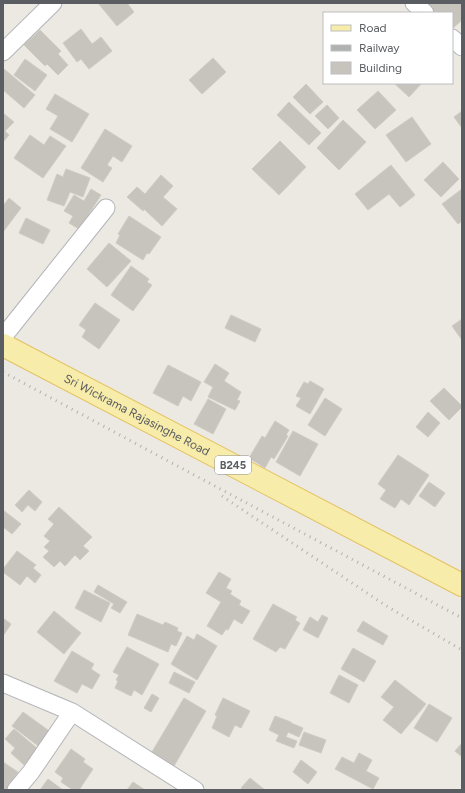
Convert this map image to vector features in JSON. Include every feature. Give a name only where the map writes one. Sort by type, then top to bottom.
[{"type":"main road","name":"Sri Wickrama Rajasinghe Road","points":[[3,345],[461,582]]},
{"type":"street","points":[[3,52],[53,3]]},
{"type":"street","points":[[414,3],[424,12]]},
{"type":"street","points":[[453,39],[462,47]]},
{"type":"street","points":[[3,337],[106,208]]},
{"type":"street","points":[[3,683],[72,712],[195,790]]},
{"type":"street","points":[[16,790],[31,772],[72,712]]},
{"type":"building","points":[[98,3],[127,3],[134,12],[117,26]]},
{"type":"building","points":[[425,3],[462,3],[462,20],[453,28],[453,12],[433,12]]},
{"type":"building","points":[[81,29],[92,44],[101,37],[112,51],[89,69],[81,59],[77,62],[63,43]]},
{"type":"building","points":[[40,30],[61,51],[58,54],[68,65],[58,75],[47,64],[45,66],[24,45]]},
{"type":"building","points":[[213,58],[226,72],[202,94],[189,80]]},
{"type":"building","points":[[25,59],[47,75],[35,91],[14,75]]},
{"type":"building","points":[[4,69],[35,95],[24,108],[3,90]]},
{"type":"building","points":[[306,84],[323,102],[310,114],[293,97]]},
{"type":"building","points":[[395,84],[421,84],[409,97]]},
{"type":"building","points":[[378,91],[396,110],[375,129],[357,110]]},
{"type":"building","points":[[55,94],[89,114],[72,142],[50,129],[58,116],[46,109]]},
{"type":"building","points":[[289,102],[321,133],[309,145],[277,115]]},
{"type":"building","points":[[327,105],[339,118],[328,129],[315,116]]},
{"type":"building","points":[[462,111],[462,128],[454,117]]},
{"type":"building","points":[[3,113],[14,122],[5,131],[9,135],[3,142]]},
{"type":"building","points":[[412,117],[431,144],[406,162],[386,135]]},
{"type":"building","points":[[343,120],[366,142],[339,170],[317,148]]},
{"type":"building","points":[[105,129],[132,146],[122,162],[113,156],[107,165],[112,168],[103,182],[81,168]]},
{"type":"building","points":[[30,135],[44,145],[50,136],[66,146],[43,178],[14,158]]},
{"type":"building","points":[[280,141],[306,167],[279,195],[252,169]]},
{"type":"building","points":[[443,162],[459,179],[441,197],[424,180]]},
{"type":"building","points":[[391,165],[415,195],[400,207],[389,194],[368,210],[355,194]]},
{"type":"building","points":[[66,169],[90,178],[83,197],[70,192],[64,206],[47,200],[57,174],[63,177]]},
{"type":"building","points":[[161,175],[173,186],[163,197],[177,209],[162,226],[144,209],[143,211],[127,197],[137,187],[145,194]]},
{"type":"building","points":[[91,189],[101,195],[79,229],[69,223],[73,216],[64,211],[74,195],[84,201]]},
{"type":"building","points":[[462,189],[462,221],[458,224],[442,204]]},
{"type":"building","points":[[9,198],[21,208],[3,232],[3,206]]},
{"type":"building","points":[[129,216],[161,237],[143,260],[116,243],[120,235],[118,234]]},
{"type":"building","points":[[26,218],[50,230],[43,244],[19,233]]},
{"type":"building","points":[[109,243],[131,261],[107,287],[87,269]]},
{"type":"building","points":[[131,266],[149,279],[147,282],[152,285],[133,311],[111,295]]},
{"type":"building","points":[[95,303],[120,320],[99,349],[82,337],[86,330],[79,325]]},
{"type":"building","points":[[231,315],[261,329],[255,342],[225,328]]},
{"type":"building","points":[[462,319],[462,340],[452,326]]},
{"type":"building","points":[[215,364],[229,373],[224,381],[241,392],[237,400],[240,401],[235,410],[208,397],[213,387],[204,382]]},
{"type":"building","points":[[168,365],[201,382],[191,401],[183,396],[178,406],[153,393]]},
{"type":"building","points":[[310,381],[324,389],[310,414],[296,406],[301,398],[296,396],[304,382],[308,384]]},
{"type":"building","points":[[444,388],[462,406],[449,420],[430,401]]},
{"type":"building","points":[[325,398],[342,409],[325,436],[308,425]]},
{"type":"building","points":[[208,399],[226,409],[213,434],[194,424]]},
{"type":"building","points":[[428,412],[440,423],[428,437],[416,427]]},
{"type":"building","points":[[275,421],[289,430],[286,435],[288,436],[274,459],[271,457],[265,468],[249,458],[262,436],[265,438]]},
{"type":"building","points":[[293,431],[318,444],[300,476],[276,462]]},
{"type":"building","points":[[398,455],[429,475],[409,505],[401,499],[395,508],[380,499],[386,490],[378,484]]},
{"type":"building","points":[[429,482],[445,493],[435,507],[419,496]]},
{"type":"building","points":[[29,490],[42,502],[35,511],[28,505],[22,512],[15,505]]},
{"type":"building","points":[[59,507],[92,537],[83,546],[89,551],[80,560],[75,555],[65,566],[60,561],[54,567],[43,557],[49,551],[44,547],[50,541],[44,536],[54,524],[48,519]]},
{"type":"building","points":[[3,510],[21,524],[12,534],[3,527]]},
{"type":"building","points":[[17,551],[36,565],[33,568],[41,575],[35,583],[27,576],[20,585],[3,572],[3,569]]},
{"type":"building","points":[[219,572],[231,579],[226,588],[232,591],[230,594],[241,601],[239,605],[250,611],[242,624],[234,619],[228,630],[226,629],[222,635],[207,626],[221,602],[206,593]]},
{"type":"building","points":[[98,585],[127,602],[120,613],[111,608],[114,604],[94,592]]},
{"type":"building","points":[[84,590],[110,603],[101,622],[75,608]]},
{"type":"building","points":[[273,604],[297,617],[295,620],[300,623],[285,649],[280,647],[276,652],[253,639]]},
{"type":"building","points":[[54,611],[81,633],[64,654],[37,632]]},
{"type":"building","points":[[137,614],[163,625],[165,622],[178,628],[177,631],[182,633],[176,646],[171,644],[168,652],[128,635]]},
{"type":"building","points":[[322,615],[328,618],[318,638],[303,630],[310,617],[318,622]]},
{"type":"building","points":[[3,618],[11,624],[3,636]]},
{"type":"building","points":[[363,621],[388,636],[383,645],[357,631]]},
{"type":"building","points":[[197,634],[217,646],[197,680],[171,664],[187,636],[194,640]]},
{"type":"building","points":[[127,647],[159,664],[142,695],[134,690],[131,696],[115,688],[118,681],[116,680],[119,675],[113,672]]},
{"type":"building","points":[[353,648],[376,661],[364,682],[341,669]]},
{"type":"building","points":[[72,651],[94,664],[91,669],[100,675],[92,689],[82,684],[77,693],[54,681]]},
{"type":"building","points":[[174,672],[195,682],[189,693],[169,683]]},
{"type":"building","points":[[339,675],[358,685],[349,703],[330,693]]},
{"type":"building","points":[[395,680],[426,704],[401,734],[383,720],[394,707],[381,697]]},
{"type":"building","points":[[152,694],[159,698],[151,712],[144,708]]},
{"type":"building","points":[[184,698],[206,711],[174,766],[152,752]]},
{"type":"building","points":[[223,698],[250,711],[241,728],[235,725],[229,737],[212,728],[217,716],[215,715]]},
{"type":"building","points":[[429,704],[452,718],[437,742],[414,728]]},
{"type":"building","points":[[23,712],[52,733],[41,748],[12,726]]},
{"type":"building","points":[[275,716],[303,728],[299,737],[288,732],[286,737],[297,741],[294,748],[276,741],[279,735],[269,730]]},
{"type":"building","points":[[14,729],[38,749],[24,765],[11,753],[15,748],[5,739]]},
{"type":"building","points":[[304,732],[326,740],[321,753],[299,745]]},
{"type":"building","points":[[462,743],[462,757],[455,751]]},
{"type":"building","points":[[71,749],[85,759],[83,762],[93,769],[79,790],[73,790],[61,782],[63,778],[55,772]]},
{"type":"building","points":[[359,753],[372,760],[366,771],[379,778],[373,789],[335,769],[342,757],[354,763]]},
{"type":"building","points":[[301,760],[317,772],[308,784],[293,772]]},
{"type":"building","points":[[3,762],[18,772],[6,790],[3,789]]},
{"type":"building","points":[[250,778],[265,790],[243,790],[241,788]]},
{"type":"building","points":[[48,779],[63,790],[40,790]]},
{"type":"building","points":[[133,782],[145,790],[127,790]]},
{"type":"railway","points":[[3,372],[462,618]]},
{"type":"railway","points":[[222,496],[388,607],[462,650]]}]
